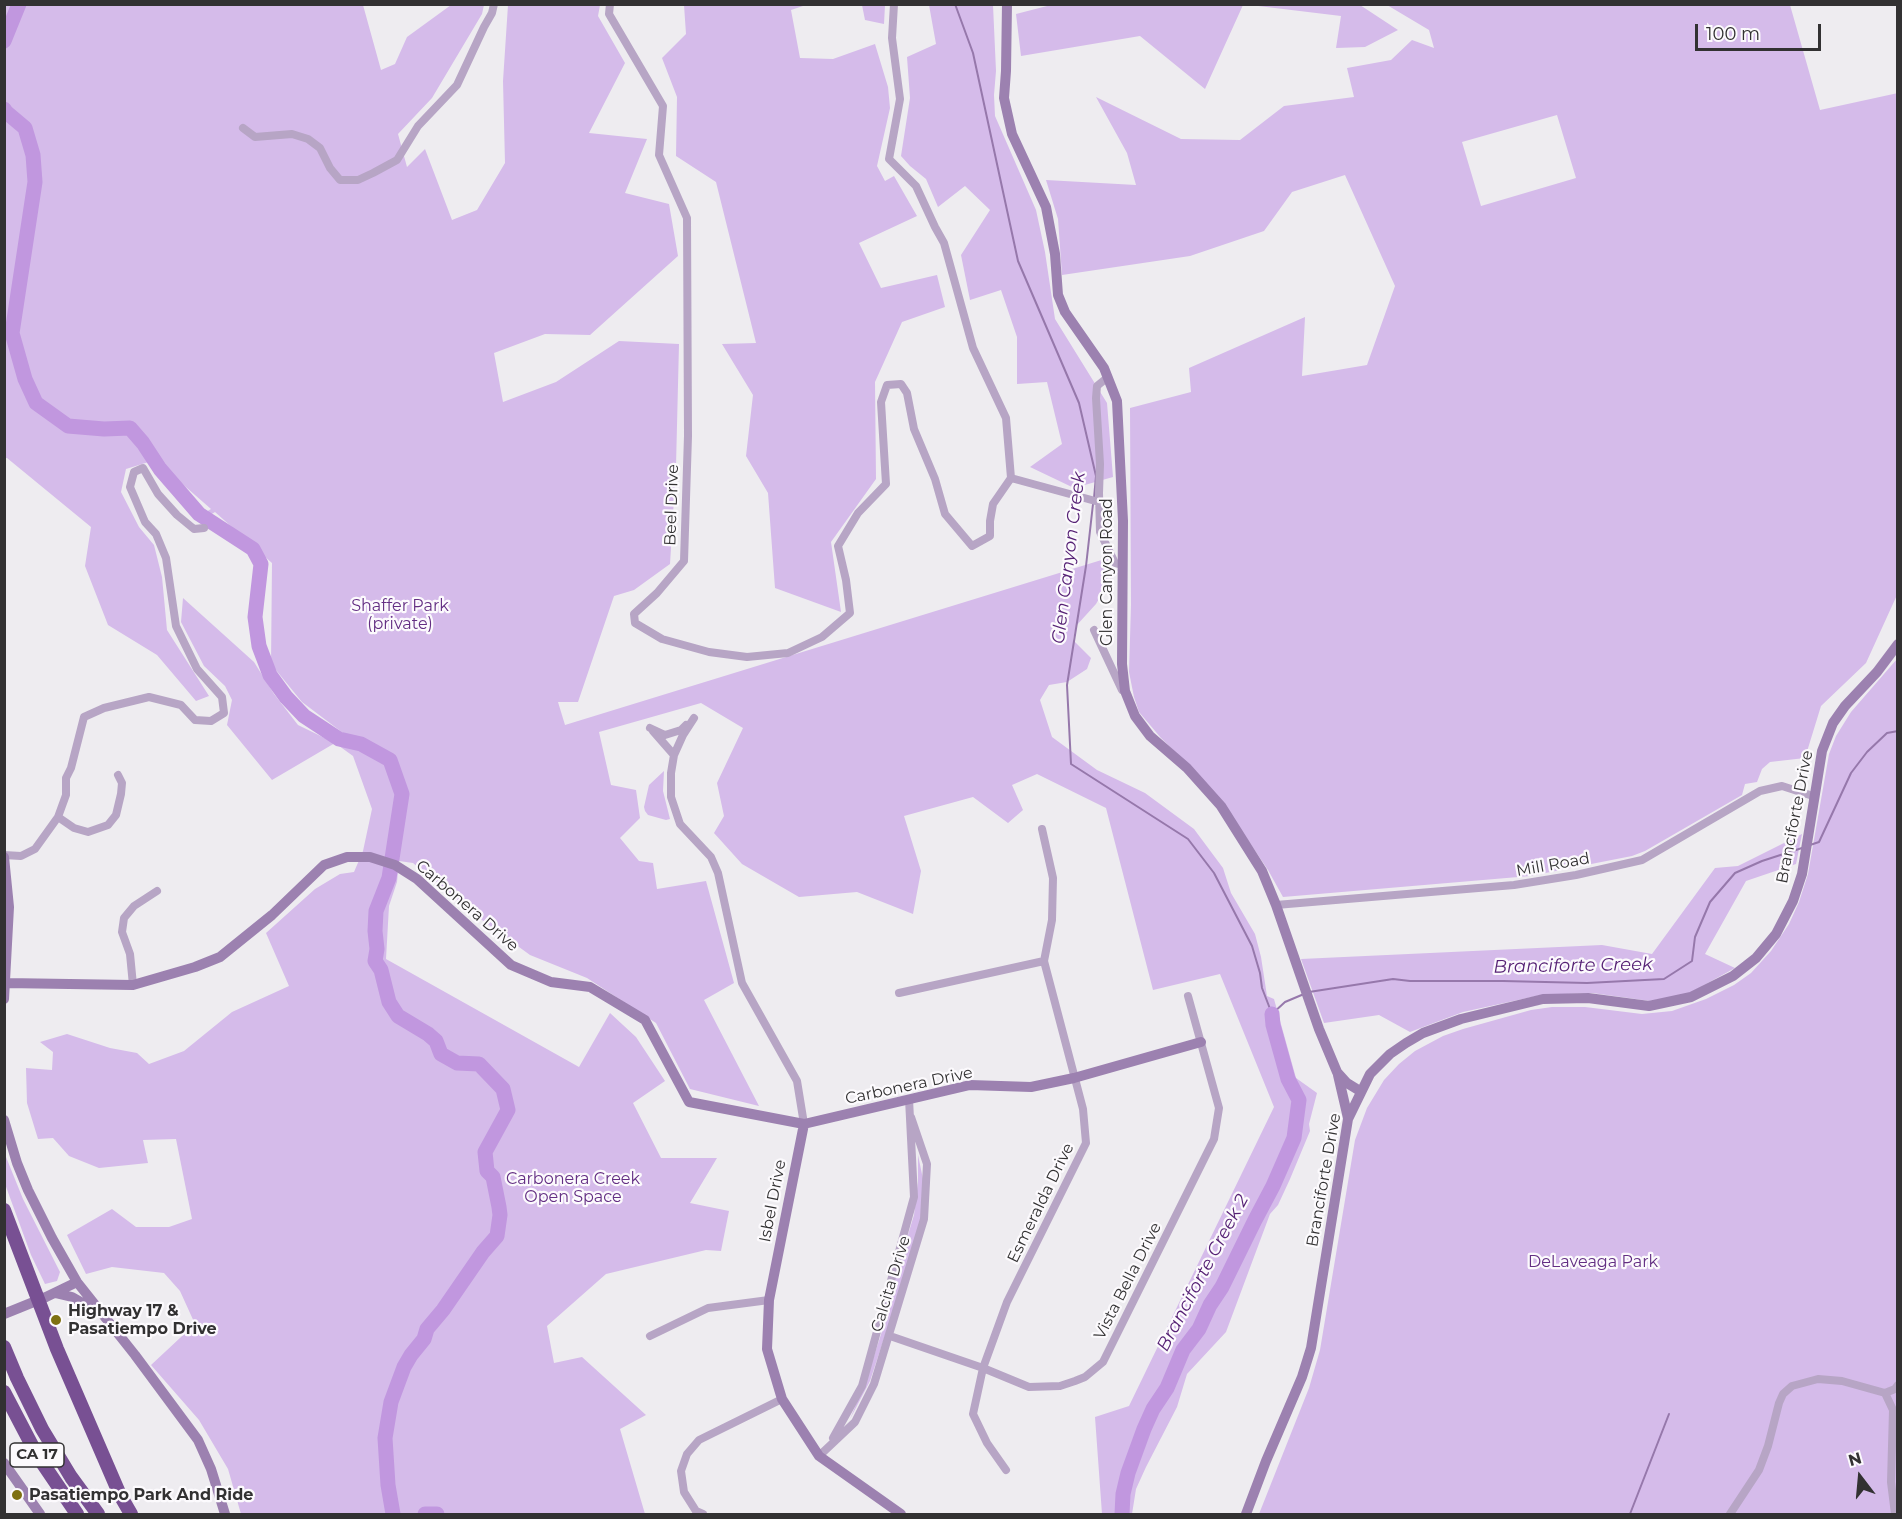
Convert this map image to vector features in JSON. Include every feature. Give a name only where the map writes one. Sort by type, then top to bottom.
[{"type":"highway","points":[[4,1210],[38,1300],[115,1484],[131,1515]]},
{"type":"highway","name":"CA 17","points":[[4,1347],[25,1395],[51,1445],[98,1515]]},
{"type":"highway","name":"CA 17","points":[[4,1392],[42,1462],[77,1515]]},
{"type":"street","points":[[243,128],[255,137],[292,134],[308,139],[320,148],[330,168],[340,180],[358,180],[373,173],[397,160],[418,126],[457,85],[492,14],[494,4]]},
{"type":"street","name":"Beel Drive","points":[[610,4],[609,14],[663,106],[659,155],[687,218],[688,436],[684,561],[657,593],[634,614],[636,623],[662,639],[709,652],[747,657],[788,653],[822,637],[850,613],[846,580],[838,546],[858,513],[886,484],[881,402],[887,385],[901,384],[908,393],[914,429],[935,479],[945,514],[972,546],[990,536],[993,504],[1011,478]]},
{"type":"street","points":[[894,4],[892,38],[900,99],[889,159],[916,186],[945,243],[973,348],[1006,417],[1011,478],[1099,502]]},
{"type":"street","name":"Glen Canyon Road","points":[[1008,4],[1004,98],[1012,134],[1046,207],[1055,254],[1058,295],[1065,312],[1104,368],[1117,401],[1123,522],[1122,664],[1125,691],[1135,716],[1150,736],[1187,768],[1221,806],[1262,872],[1276,904],[1319,1029],[1337,1072],[1347,1083],[1360,1091]]},
{"type":"street","points":[[1108,377],[1097,386],[1096,398],[1100,464],[1100,532],[1115,563],[1122,565]]},
{"type":"street","points":[[4,999],[9,907],[4,856],[21,856],[35,849],[58,817],[66,795],[66,778],[71,768],[84,717],[104,708],[149,697],[181,705],[195,720],[211,721],[224,713],[222,697],[197,669],[176,626],[166,558],[156,534],[146,522],[130,487],[134,472],[143,468],[158,494],[177,515],[194,529],[204,528]]},
{"type":"street","points":[[1094,630],[1135,716]]},
{"type":"street","name":"Branciforte Drive","points":[[1246,1515],[1302,1377],[1311,1347],[1348,1119],[1370,1074],[1390,1054],[1423,1033],[1461,1019],[1543,999],[1588,998],[1649,1006],[1691,997],[1733,976],[1756,958],[1776,934],[1802,874],[1821,751],[1833,723],[1898,644]]},
{"type":"street","points":[[694,718],[683,735],[674,755],[650,728],[665,735],[681,730],[694,718]]},
{"type":"street","name":"Isbel Drive","points":[[674,755],[671,797],[680,824],[711,857],[718,873],[742,983],[797,1081],[804,1124],[769,1300],[767,1349],[782,1399],[819,1456],[901,1515]]},
{"type":"street","points":[[58,817],[74,828],[88,832],[108,825],[119,805],[122,783],[118,775]]},
{"type":"street","name":"Mill Road","points":[[1276,904],[1514,885],[1576,875],[1641,861],[1760,791],[1782,786],[1813,796]]},
{"type":"street","name":"Esmeralda Drive","points":[[1006,1470],[987,1443],[973,1414],[983,1368],[1007,1302],[1086,1143],[1083,1109],[1044,961],[1052,920],[1053,878],[1042,829]]},
{"type":"street","name":"Carbonera Drive","points":[[6,983],[133,985],[195,967],[220,957],[272,915],[324,865],[347,857],[370,857],[395,865],[417,879],[511,965],[551,982],[590,987],[645,1020],[689,1102],[804,1124],[970,1085],[1031,1087],[1201,1042]]},
{"type":"street","points":[[133,985],[130,954],[122,932],[124,918],[134,906],[157,891]]},
{"type":"street","points":[[899,993],[1044,961]]},
{"type":"street","name":"Vista Bella Drive","points":[[890,1336],[983,1368],[1029,1387],[1060,1386],[1085,1377],[1103,1362],[1214,1139],[1219,1108],[1188,996]]},
{"type":"street","points":[[1337,1072],[1348,1077],[1359,1078],[1370,1074]]},
{"type":"street","points":[[1337,1072],[1348,1119]]},
{"type":"street","name":"Calcita Drive","points":[[830,1444],[862,1386],[914,1197],[909,1099]]},
{"type":"street","name":"Calcita Drive","points":[[819,1456],[855,1422],[874,1384],[924,1219],[927,1164],[910,1118]]},
{"type":"street","points":[[4,1120],[28,1190],[77,1282],[198,1440],[211,1469],[225,1515]]},
{"type":"street","points":[[4,1314],[77,1282]]},
{"type":"street","points":[[55,1293],[80,1301],[102,1315]]},
{"type":"street","points":[[650,1336],[708,1308],[769,1300]]},
{"type":"street","points":[[1730,1515],[1759,1470],[1779,1403],[1783,1394],[1792,1386],[1818,1379],[1842,1381],[1885,1393],[1898,1385]]},
{"type":"street","points":[[1885,1393],[1893,1410],[1891,1482],[1895,1515]]},
{"type":"street","points":[[704,1515],[696,1511],[684,1492],[681,1471],[687,1454],[699,1440],[782,1399]]},
{"type":"street","points":[[4,1463],[40,1515]]},
{"type":"green space","points":[[4,5],[363,5],[381,70],[395,64],[407,37],[451,5],[484,5],[482,14],[432,98],[398,134],[407,167],[425,149],[452,220],[477,210],[505,163],[503,81],[508,5],[600,5],[598,16],[625,63],[589,133],[647,139],[625,193],[669,204],[678,256],[590,335],[545,334],[494,353],[503,402],[556,382],[619,341],[679,344],[676,466],[670,564],[634,590],[614,596],[578,702],[558,702],[565,725],[1108,558],[1107,585],[1096,604],[1076,626],[1073,640],[1091,658],[1087,669],[1067,682],[1049,685],[1040,700],[1052,737],[1097,770],[1145,793],[1194,829],[1223,868],[1231,893],[1255,934],[1267,996],[1274,999],[1296,1078],[1317,1093],[1309,1124],[1310,1131],[1278,1205],[1270,1214],[1226,1332],[1187,1374],[1177,1407],[1136,1489],[1132,1514],[1102,1514],[1095,1417],[1129,1406],[1274,1107],[1220,974],[1153,990],[1106,808],[1037,774],[1012,785],[1023,810],[1008,823],[973,797],[904,816],[921,871],[913,914],[857,892],[799,897],[742,864],[714,833],[724,816],[717,783],[743,728],[701,703],[599,732],[611,785],[636,790],[640,818],[620,838],[639,861],[653,863],[657,889],[706,881],[734,983],[704,1000],[759,1106],[690,1089],[656,1023],[587,978],[530,955],[482,920],[413,863],[399,861],[397,882],[389,906],[386,959],[579,1067],[610,1013],[636,1037],[665,1081],[633,1103],[661,1158],[717,1158],[690,1203],[729,1211],[721,1251],[706,1250],[606,1274],[547,1326],[554,1363],[582,1357],[646,1415],[620,1429],[645,1514],[241,1514],[228,1469],[199,1420],[151,1365],[195,1324],[180,1291],[164,1273],[112,1267],[86,1274],[67,1235],[112,1209],[136,1227],[169,1227],[192,1219],[176,1139],[143,1140],[148,1163],[99,1168],[69,1156],[53,1138],[38,1139],[27,1103],[26,1068],[52,1070],[53,1052],[40,1042],[67,1034],[110,1048],[137,1053],[149,1064],[184,1051],[232,1012],[289,986],[266,933],[315,889],[340,874],[354,872],[363,851],[372,809],[353,756],[335,743],[347,736],[302,702],[271,664],[272,563],[215,512],[210,515],[206,512],[211,509],[155,460],[126,469],[121,492],[139,527],[154,545],[162,577],[167,630],[209,696],[196,701],[157,655],[108,625],[85,566],[91,527],[5,458]]},
{"type":"green space","points":[[684,5],[806,5],[791,10],[800,58],[833,59],[875,44],[888,87],[890,108],[877,166],[885,181],[894,176],[917,216],[859,243],[881,288],[937,275],[945,307],[902,322],[875,382],[876,479],[831,542],[841,612],[775,588],[768,493],[746,456],[753,395],[722,344],[756,343],[716,182],[676,156],[677,97],[662,58],[686,34]]},
{"type":"green space","points":[[862,5],[885,5],[884,24],[865,20]]},
{"type":"green space","points":[[929,5],[993,5],[996,71],[995,116],[1036,210],[1055,319],[1107,403],[1113,477],[1074,488],[1030,467],[1062,444],[1047,382],[1017,384],[1017,337],[1001,290],[970,300],[961,255],[990,210],[965,186],[938,207],[926,179],[901,156],[910,98],[907,57],[936,44]]},
{"type":"green space","points":[[1051,5],[1243,5],[1205,89],[1140,36],[1021,56],[1016,14]]},
{"type":"green space","points":[[1250,5],[1360,5],[1398,30],[1365,47],[1336,48],[1341,16]]},
{"type":"green space","points":[[1387,5],[1790,5],[1820,110],[1898,93],[1897,595],[1866,663],[1821,706],[1805,758],[1770,762],[1762,769],[1757,782],[1745,784],[1742,795],[1645,851],[1632,856],[1530,876],[1283,897],[1268,870],[1221,800],[1139,712],[1134,697],[1129,672],[1130,408],[1191,392],[1189,368],[1305,317],[1302,376],[1367,365],[1395,286],[1345,175],[1292,192],[1264,231],[1190,256],[1062,275],[1058,219],[1046,180],[1136,185],[1127,153],[1096,97],[1181,139],[1240,140],[1284,106],[1354,97],[1347,68],[1391,60],[1412,40],[1434,48],[1429,30]],"holes":[[[1557,115],[1576,178],[1481,206],[1462,142]]]},
{"type":"green space","points":[[183,598],[254,662],[274,694],[298,725],[335,743],[272,780],[227,725],[232,700],[225,686],[204,666],[181,622]]},
{"type":"green space","name":"DeLaveaga Park","points":[[1897,659],[1897,1514],[1259,1514],[1309,1388],[1320,1350],[1355,1140],[1367,1108],[1384,1080],[1415,1051],[1443,1036],[1463,1029],[1531,1010],[1552,1007],[1585,1007],[1642,1014],[1672,1011],[1706,999],[1734,985],[1751,973],[1771,951],[1789,924],[1799,902],[1808,874],[1829,754],[1836,736],[1851,712]]},
{"type":"green space","points":[[664,771],[663,791],[670,819],[666,820],[648,815],[644,807],[649,785]]},
{"type":"green space","points":[[1802,834],[1796,864],[1746,881],[1705,954],[1735,968],[1688,994],[1650,1001],[1592,993],[1541,995],[1463,1012],[1410,1032],[1379,1015],[1324,1023],[1301,959],[1602,945],[1652,954],[1715,868],[1738,866]]},
{"type":"green space","points":[[4,1152],[23,1199],[60,1272],[57,1281],[45,1284],[31,1255],[5,1184]]},
{"type":"green space","points":[[918,1155],[923,1179],[921,1218],[870,1381],[850,1419],[866,1380],[890,1307],[894,1281],[914,1215]]},
{"type":"waterway","points":[[4,41],[19,4]]},
{"type":"waterway","name":"Glen Canyon Creek","points":[[955,4],[973,53],[1018,261],[1079,403],[1096,476],[1094,498]]},
{"type":"waterway","points":[[4,109],[25,128],[33,155],[35,182],[12,333],[25,379],[36,403],[68,426],[104,429],[130,428],[160,469],[199,514],[253,549],[261,564],[255,617],[259,646],[270,675],[304,716],[339,739],[361,744],[390,760],[402,794],[389,878],[376,911],[375,961],[381,970],[389,1002],[398,1016],[436,1041],[441,1054],[457,1063],[479,1064],[503,1089],[508,1110],[485,1152],[487,1171],[493,1177],[499,1207],[497,1236],[427,1329],[424,1339],[404,1367],[391,1402],[385,1438],[388,1485],[393,1514]]},
{"type":"waterway","name":"Glen Canyon Creek","points":[[1093,504],[1086,566],[1067,685],[1071,764],[1188,839],[1214,873],[1252,946],[1262,988],[1272,1014],[1285,1002],[1304,994]]},
{"type":"waterway","name":"Branciforte Creek","points":[[1810,845],[1819,842],[1851,773],[1867,752],[1887,733],[1898,731]]},
{"type":"waterway","name":"Branciforte Creek","points":[[1309,992],[1393,979],[1587,983],[1664,979],[1692,961],[1695,937],[1710,902],[1735,873],[1762,861],[1802,848]]},
{"type":"waterway","name":"Branciforte Creek 2","points":[[1122,1514],[1123,1494],[1128,1473],[1153,1409],[1167,1388],[1183,1350],[1199,1329],[1210,1305],[1222,1287],[1273,1186],[1294,1138],[1299,1100],[1288,1079],[1272,1014]]},
{"type":"waterway","points":[[1630,1514],[1669,1414]]},
{"type":"waterway","points":[[425,1514],[437,1514]]},
{"type":"place","name":"Highway 17 & Pasatiempo Drive","points":[[56,1320]]},
{"type":"place","name":"Pasatiempo Park And Ride","points":[[17,1495]]},
{"type":"park label","name":"Shaffer Park (private)","points":[[400,615]]},
{"type":"park label","name":"Carbonera Creek Open Space","points":[[573,1188]]}]
